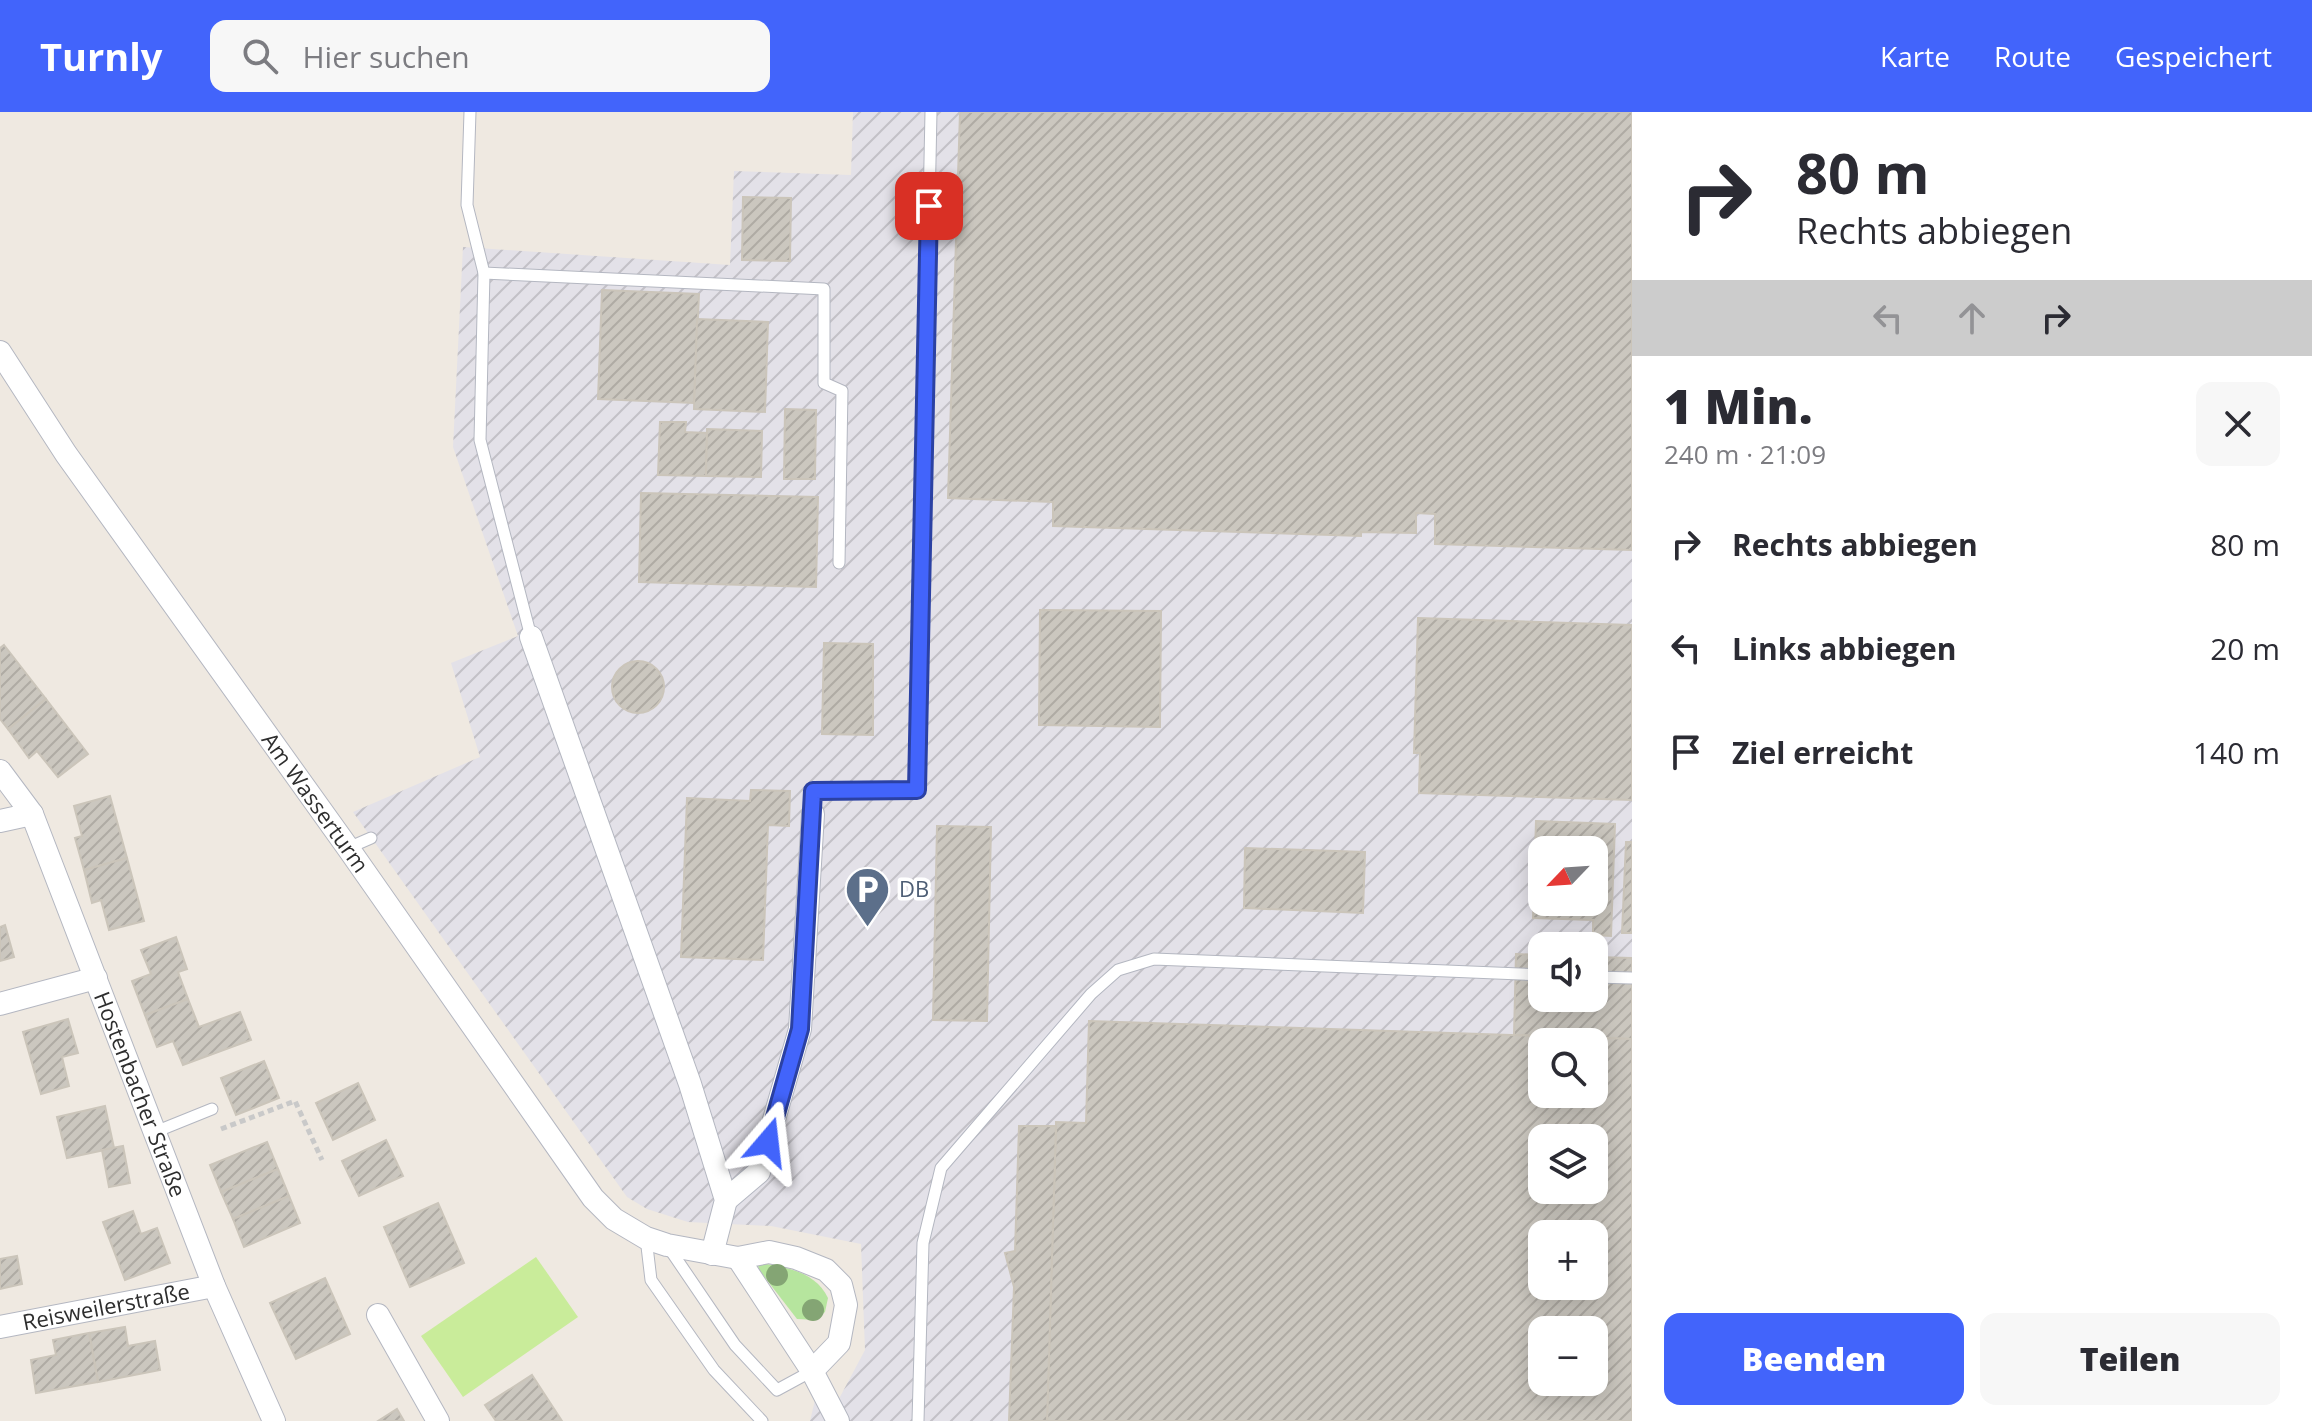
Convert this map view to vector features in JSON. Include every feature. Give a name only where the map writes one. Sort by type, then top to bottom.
[{"type":"street","name":"Am Wasserturm","points":[[0,352],[66,454],[593,1198],[614,1219],[656,1242],[738,1258],[769,1252],[796,1258],[826,1270],[841,1285],[846,1305],[839,1343],[812,1371]]},
{"type":"street","points":[[531,637],[690,1084],[726,1200],[712,1254]]},
{"type":"street","name":"Hostenbacher Straße","points":[[0,771],[32,814],[214,1286],[274,1421]]},
{"type":"street","points":[[0,821],[32,814]]},
{"type":"street","points":[[726,1200],[759,1172],[795,1053],[800,1029],[813,814]]},
{"type":"street","points":[[0,1004],[96,978]]},
{"type":"street","points":[[738,1258],[812,1371],[838,1421]]},
{"type":"street","name":"Reisweilerstraße","points":[[0,1327],[214,1286]]},
{"type":"street","points":[[378,1315],[438,1421]]},
{"type":"lane","points":[[470,112],[467,205],[484,273],[480,440],[531,637]]},
{"type":"lane","points":[[813,814],[813,791],[917,790],[931,112]]},
{"type":"lane","points":[[484,273],[824,289],[824,383],[842,391],[839,563]]},
{"type":"lane","points":[[348,848],[371,838]]},
{"type":"lane","points":[[918,1421],[923,1243],[941,1168],[1091,994],[1118,970],[1154,959],[1528,974]]},
{"type":"lane","points":[[1608,977],[1632,978]]},
{"type":"lane","points":[[155,1132],[212,1109]]},
{"type":"lane","points":[[656,1242],[735,1345],[777,1390],[812,1371]]},
{"type":"lane","points":[[656,1242],[651,1280],[714,1370],[762,1421]]},
{"type":"path","points":[[212,1109],[220,1129],[295,1101],[322,1160]]},
{"type":"shaded area","points":[[853,112],[1632,112],[1632,1421],[810,1421],[816,1396],[833,1410],[865,1350],[861,1244],[771,1226],[688,1222],[647,1209],[627,1197],[353,812],[480,757],[451,663],[518,636],[453,447],[463,247],[730,265],[734,171],[851,175]]},
{"type":"green space","points":[[536,1257],[578,1317],[463,1397],[421,1336]]},
{"type":"green space","points":[[761,1263],[790,1269],[816,1282],[828,1298],[825,1312],[815,1320],[797,1319],[759,1270]]},
{"type":"building","points":[[960,112],[1632,112],[1632,550],[1435,544],[1435,514],[1416,513],[1416,533],[1361,532],[1361,536],[1053,526],[1053,502],[948,498]]},
{"type":"building","points":[[743,197],[791,198],[790,261],[742,260]]},
{"type":"building","points":[[602,290],[699,294],[694,403],[598,399]]},
{"type":"building","points":[[697,319],[768,322],[765,412],[694,409]]},
{"type":"building","points":[[785,409],[816,410],[815,479],[784,479]]},
{"type":"building","points":[[660,422],[686,422],[685,432],[707,433],[706,476],[658,475]]},
{"type":"building","points":[[707,429],[762,431],[761,477],[706,476]]},
{"type":"building","points":[[641,493],[818,497],[816,587],[639,582]]},
{"type":"building","points":[[1040,610],[1161,611],[1160,727],[1039,725]]},
{"type":"building","points":[[1418,618],[1632,625],[1632,800],[1419,793],[1420,753],[1414,753]]},
{"type":"building","points":[[824,643],[873,644],[873,735],[822,734]]},
{"type":"building","points":[[4,645],[46,699],[8,729],[0,719],[0,648]]},
{"type":"building","points":[[638,661],[656,669],[664,687],[656,705],[638,713],[620,705],[612,687],[620,669]]},
{"type":"building","points":[[46,699],[88,754],[58,777],[37,751],[29,758],[8,729]]},
{"type":"building","points":[[751,790],[790,791],[789,826],[768,825],[763,960],[681,957],[687,798],[750,801]]},
{"type":"building","points":[[110,796],[127,858],[84,870],[75,838],[82,836],[74,806]]},
{"type":"building","points":[[1536,821],[1615,824],[1611,936],[1608,932],[1593,932],[1593,920],[1533,916],[1608,916],[1608,836],[1536,836]]},
{"type":"building","points":[[937,826],[991,827],[987,1021],[933,1020]]},
{"type":"building","points":[[1626,842],[1632,842],[1632,933],[1622,933]]},
{"type":"building","points":[[1245,848],[1365,852],[1363,913],[1244,908]]},
{"type":"building","points":[[127,858],[144,921],[109,930],[101,900],[92,903],[84,870]]},
{"type":"building","points":[[5,925],[14,957],[0,961],[0,927]]},
{"type":"building","points":[[176,937],[187,969],[178,972],[188,999],[145,1015],[132,981],[151,974],[141,950]]},
{"type":"building","points":[[1516,954],[1528,954],[1528,1012],[1608,1012],[1608,957],[1632,958],[1632,1039],[1608,1038],[1608,1028],[1528,1028],[1528,1035],[1514,1035]]},
{"type":"building","points":[[188,999],[199,1027],[240,1012],[251,1040],[183,1065],[173,1041],[157,1047],[145,1015]]},
{"type":"building","points":[[68,1019],[78,1053],[62,1057],[69,1086],[41,1094],[23,1032]]},
{"type":"building","points":[[1089,1021],[1528,1036],[1528,1108],[1608,1108],[1608,1038],[1632,1039],[1632,1421],[1047,1421],[1056,1122],[1086,1123]]},
{"type":"building","points":[[264,1061],[279,1098],[236,1115],[221,1078]]},
{"type":"building","points":[[358,1083],[375,1120],[333,1140],[316,1103]]},
{"type":"building","points":[[105,1106],[114,1148],[67,1158],[57,1117]]},
{"type":"building","points":[[1019,1126],[1056,1126],[1047,1421],[1009,1421],[1014,1287],[1005,1253],[1015,1251]]},
{"type":"building","points":[[386,1140],[403,1176],[359,1196],[342,1161]]},
{"type":"building","points":[[267,1142],[278,1169],[221,1192],[210,1165]]},
{"type":"building","points":[[123,1146],[130,1183],[109,1187],[102,1150]]},
{"type":"building","points":[[278,1169],[289,1196],[233,1219],[221,1192]]},
{"type":"building","points":[[289,1196],[300,1223],[244,1247],[233,1219]]},
{"type":"building","points":[[438,1203],[464,1263],[410,1287],[384,1227]]},
{"type":"building","points":[[133,1211],[141,1234],[157,1228],[170,1263],[125,1280],[103,1222]]},
{"type":"building","points":[[17,1256],[22,1284],[0,1289],[0,1259]]},
{"type":"building","points":[[325,1278],[350,1334],[296,1359],[270,1303]]},
{"type":"building","points":[[125,1327],[128,1346],[155,1341],[160,1370],[98,1382],[89,1333]]},
{"type":"building","points":[[89,1333],[98,1382],[36,1393],[31,1360],[56,1355],[53,1340]]},
{"type":"building","points":[[532,1375],[562,1421],[496,1421],[485,1405]]},
{"type":"building","points":[[397,1409],[404,1421],[378,1421]]},
{"type":"place","name":"DB","points":[[868,928]]},
{"type":"route","points":[[768,1142],[800,1029],[813,791],[917,790],[929,206]]}]
